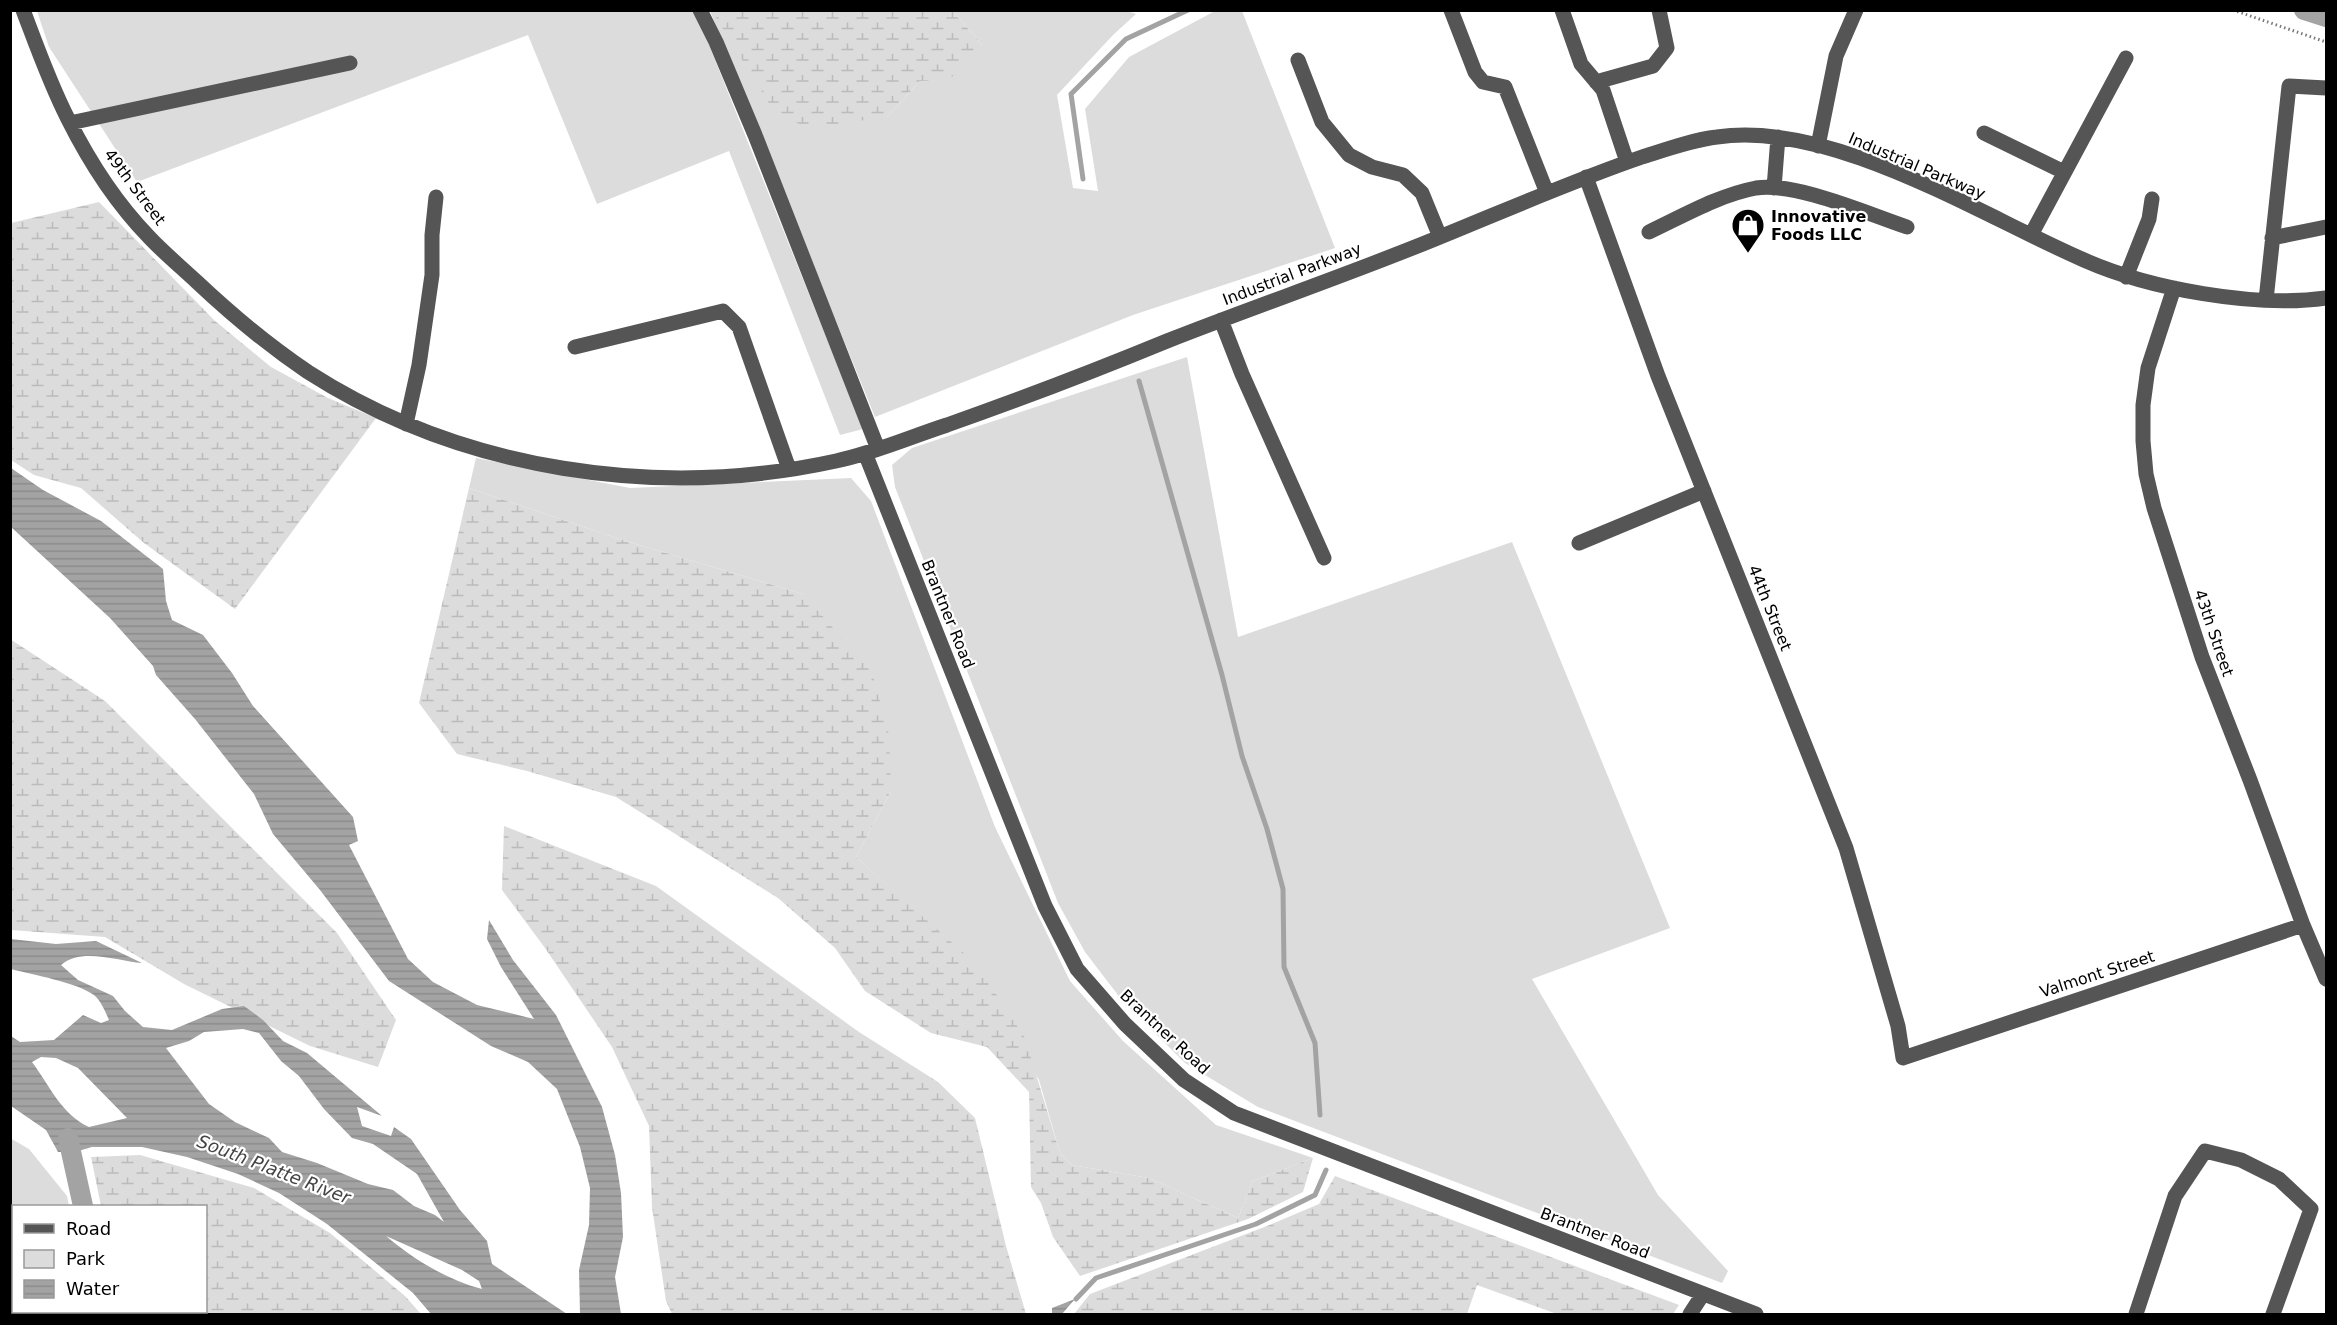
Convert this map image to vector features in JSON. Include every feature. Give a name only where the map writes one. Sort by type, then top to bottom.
[{"type":"street","name":"49th Street","points":[[23,10],[69,123],[111,190],[148,236],[239,322],[272,346]]},
{"type":"street","name":"Brantner Road","points":[[700,10],[716,42],[750,125],[1045,906],[1077,969],[1125,1024],[1184,1080],[1234,1113],[1756,1314]]},
{"type":"street","points":[[1451,10],[1475,72],[1483,82],[1505,87],[1547,193]]},
{"type":"street","points":[[1562,10],[1581,64],[1603,90],[1627,162]]},
{"type":"street","points":[[1596,82],[1653,66],[1667,48],[1659,10]]},
{"type":"street","points":[[1818,146],[1836,56],[1856,10]]},
{"type":"street","points":[[2031,235],[2126,57]]},
{"type":"street","points":[[1298,60],[1322,122],[1349,155],[1372,167],[1402,175],[1422,193],[1440,237]]},
{"type":"street","points":[[69,123],[350,63]]},
{"type":"street","points":[[2266,300],[2289,86],[2326,88]]},
{"type":"street","points":[[1984,133],[2064,172]]},
{"type":"street","name":"Industrial Parkway","points":[[272,346],[340,392],[406,424],[468,446],[538,464],[597,473],[658,477],[721,477],[789,469],[841,460],[872,451],[1036,394],[1627,162],[1678,145],[1719,136],[1757,135],[1818,146],[1876,164],[2086,262],[2126,277],[2174,288],[2266,300],[2326,298]]},
{"type":"street","points":[[1774,188],[1778,137]]},
{"type":"street","name":"44th Street","points":[[1586,177],[1658,376],[1846,848],[1898,1026],[1903,1058]]},
{"type":"street","points":[[1649,232],[1736,194],[1756,188],[1774,188],[1821,198],[1907,227]]},
{"type":"street","points":[[406,424],[419,366],[432,275],[432,235],[436,197]]},
{"type":"street","points":[[2126,277],[2149,219],[2152,199]]},
{"type":"street","points":[[2272,238],[2326,227]]},
{"type":"street","name":"43th Street","points":[[2174,288],[2148,368],[2143,405],[2146,474],[2154,508],[2202,657],[2303,925],[2326,978]]},
{"type":"street","points":[[575,347],[723,311],[739,327],[789,469]]},
{"type":"street","points":[[1221,320],[1242,374],[1324,558]]},
{"type":"street","points":[[1579,543],[1704,491]]},
{"type":"street","name":"Valmont Street","points":[[1903,1058],[2303,925]]},
{"type":"street","points":[[2136,1314],[2175,1196],[2205,1151],[2241,1160],[2279,1179],[2311,1209],[2273,1314]]},
{"type":"street","points":[[1690,1314],[1703,1294]]},
{"type":"path","points":[[2233,10],[2326,42]]},
{"type":"green space","points":[[37,11],[693,11],[707,40],[863,429],[840,435],[729,151],[597,204],[528,35],[137,182],[49,47]]},
{"type":"green space","points":[[710,11],[887,117],[920,81],[982,45],[953,11],[1127,11],[1136,14],[1113,35],[1057,95],[1073,188],[1098,191],[1085,109],[1129,57],[1215,11],[1242,11],[1335,248],[1133,315],[875,417]]},
{"type":"green space","points":[[712,11],[953,11],[982,45],[949,80],[920,81],[887,117],[808,128],[775,113]]},
{"type":"green space","points":[[99,202],[214,320],[271,367],[328,398],[376,418],[235,609],[144,543],[81,488],[34,475],[11,460],[11,223]]},
{"type":"green space","points":[[1187,357],[1238,637],[1512,542],[1670,928],[1532,979],[1658,1195],[1728,1271],[1722,1283],[1258,1107],[1185,1063],[1121,999],[1085,952],[1058,903],[895,487],[892,465],[912,448]]},
{"type":"green space","points":[[476,458],[630,488],[851,478],[871,501],[995,827],[1070,981],[1123,1041],[1216,1125],[1313,1158],[1253,1181],[1238,1218],[1149,1178],[1072,1165],[1060,1153],[1039,1080],[977,966],[856,857],[891,791],[803,594],[616,538],[469,488]]},
{"type":"green space","points":[[469,488],[616,538],[803,594],[872,672],[889,735],[891,791],[856,857],[977,965],[1025,1038],[1060,1153],[1072,1165],[1149,1178],[1238,1218],[1253,1181],[1313,1158],[1303,1192],[1248,1219],[1080,1276],[1053,1237],[1041,1203],[1031,1187],[1029,1092],[987,1047],[931,1033],[865,991],[835,948],[778,898],[616,797],[527,771],[457,754],[419,703]]},
{"type":"green space","points":[[10,639],[105,701],[337,933],[396,1020],[378,1067],[310,1046],[184,984],[105,937],[11,930]]},
{"type":"green space","points":[[504,826],[656,886],[859,1032],[938,1082],[975,1118],[1006,1246],[1026,1314],[672,1314],[666,1301],[652,1207],[649,1126],[612,1047],[545,948],[502,890]]},
{"type":"green space","points":[[10,1138],[29,1149],[67,1196],[69,1205],[12,1205],[12,1313],[89,1314],[11,1314]]},
{"type":"green space","points":[[140,1155],[254,1188],[330,1233],[405,1296],[421,1314],[127,1314],[207,1313],[207,1205],[101,1205],[91,1157]]},
{"type":"green space","points":[[1335,1176],[1679,1305],[1673,1314],[1557,1314],[1477,1285],[1467,1314],[1074,1314],[1090,1294],[1319,1204]]},
{"type":"water","points":[[11,468],[43,490],[101,521],[163,569],[166,601],[172,620],[203,635],[232,673],[253,706],[353,817],[358,841],[349,845],[408,959],[433,982],[477,1005],[534,1019],[501,967],[487,939],[489,920],[513,960],[556,1015],[602,1107],[615,1155],[621,1193],[623,1237],[615,1277],[621,1314],[580,1314],[579,1270],[589,1225],[590,1188],[580,1147],[557,1089],[528,1062],[491,1046],[389,981],[320,890],[273,834],[254,794],[195,719],[156,675],[153,666],[110,618],[11,527]]},
{"type":"water","name":"South Platte River","points":[[11,939],[56,944],[96,941],[142,963],[89,956],[69,960],[61,965],[78,980],[113,996],[125,1011],[143,1027],[172,1030],[222,1009],[244,1006],[263,1020],[283,1041],[307,1053],[382,1116],[357,1107],[362,1126],[391,1136],[394,1127],[411,1139],[460,1210],[487,1241],[492,1264],[567,1314],[431,1314],[413,1293],[327,1224],[279,1193],[238,1174],[187,1157],[142,1147],[92,1147],[75,1152],[58,1152],[46,1130],[11,1106],[11,1036],[20,1042],[54,1040],[83,1015],[101,1023],[109,1020],[99,1000],[86,990],[11,969]],"holes":[[[243,1029],[259,1033],[281,1061],[299,1076],[324,1109],[352,1138],[373,1144],[417,1174],[444,1222],[435,1215],[414,1206],[393,1190],[368,1184],[317,1163],[282,1152],[269,1138],[235,1122],[209,1104],[166,1048],[189,1041],[204,1032]],[[41,1057],[56,1058],[78,1068],[127,1118],[89,1127],[79,1121],[63,1107],[32,1062]],[[386,1236],[462,1270],[479,1281],[482,1289],[443,1274],[396,1245]]]},
{"type":"water","points":[[1075,1299],[1062,1314],[1052,1314],[1052,1308]]},
{"type":"waterway","points":[[1083,179],[1071,94],[1126,39],[1188,10]]},
{"type":"waterway","points":[[2304,10],[2326,17]]},
{"type":"waterway","points":[[1139,381],[1222,675],[1242,756],[1267,829],[1283,889],[1284,967],[1315,1043],[1320,1115]]},
{"type":"waterway","points":[[68,1138],[83,1205]]},
{"type":"waterway","points":[[1076,1299],[1096,1278],[1256,1224],[1315,1195],[1326,1170]]},
{"type":"place","name":"Innovative Foods LLC","points":[[1748,254]]}]
